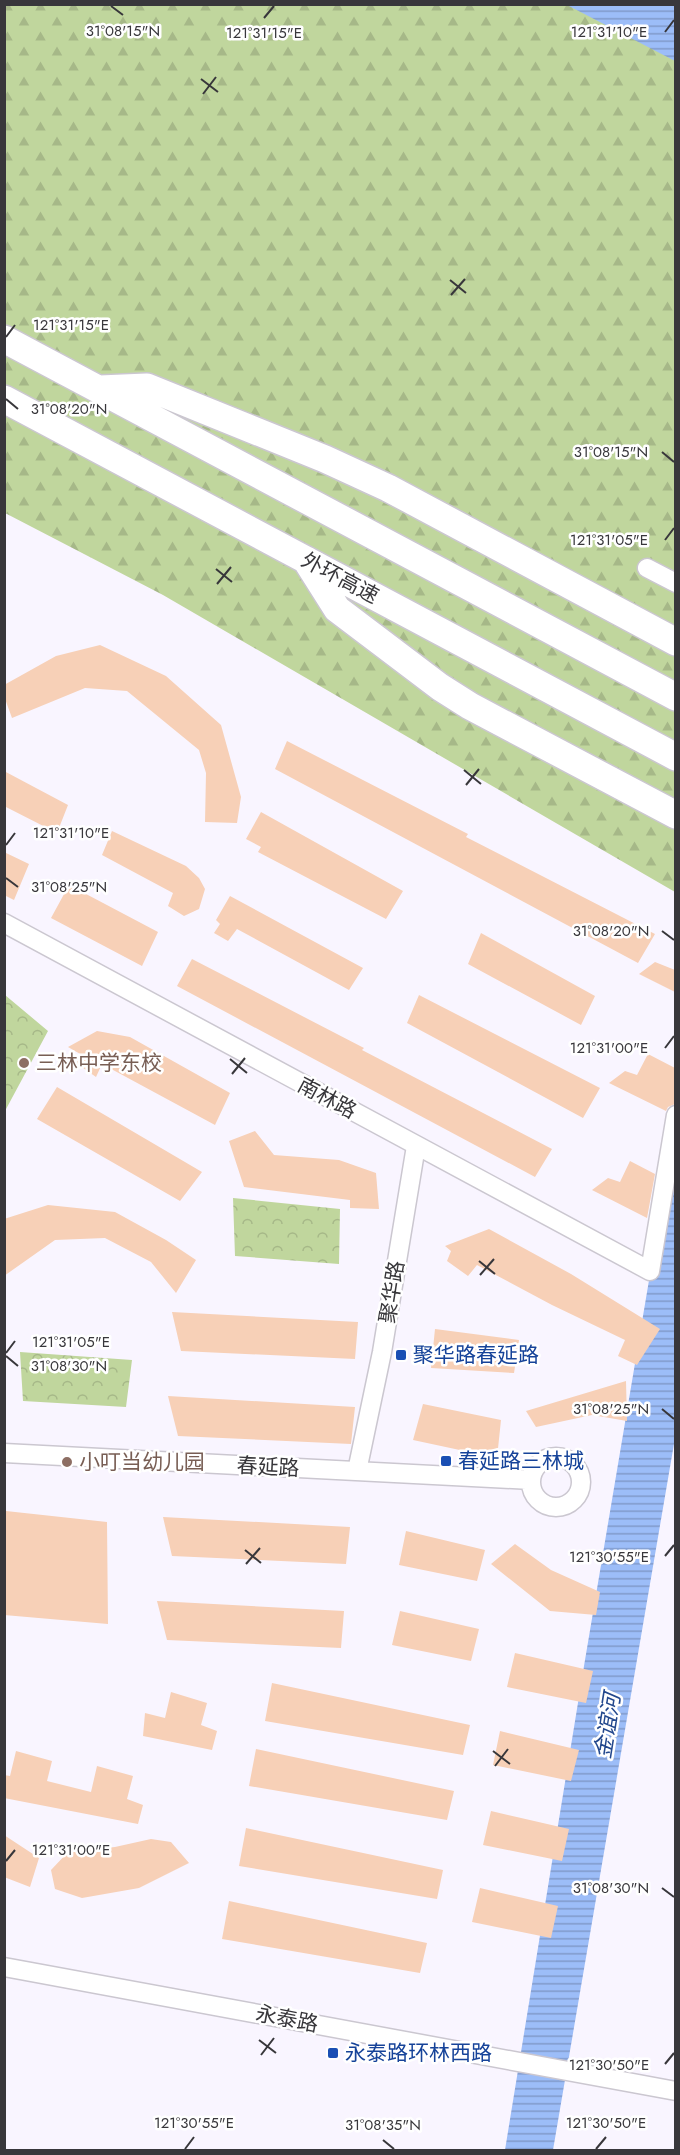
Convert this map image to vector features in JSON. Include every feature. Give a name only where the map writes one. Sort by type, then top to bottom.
[{"type":"highway","points":[[4,339],[675,697]]},
{"type":"highway","points":[[99,389],[147,387],[325,459],[388,488],[675,642]]},
{"type":"highway","name":"外环高速","points":[[4,399],[675,757]]},
{"type":"highway","points":[[306,559],[337,609],[440,687],[470,706],[675,815]]},
{"type":"street","points":[[647,568],[675,583]]},
{"type":"street","name":"南林路","points":[[4,923],[650,1271],[675,1115]]},
{"type":"street","name":"聚华路","points":[[357,1471],[382,1352],[416,1146]]},
{"type":"street","name":"春延路","points":[[4,1453],[531,1480]]},
{"type":"street","name":"永泰路","points":[[4,1966],[675,2091]]},
{"type":"green space","points":[[4,5],[675,5],[675,892],[163,595],[5,513]]},
{"type":"green space","points":[[5,995],[48,1031],[5,1111]]},
{"type":"green space","points":[[233,1198],[340,1209],[339,1264],[235,1256]]},
{"type":"green space","points":[[20,1352],[132,1360],[126,1407],[23,1401]]},
{"type":"water","points":[[567,5],[675,5],[675,61]]},
{"type":"water","name":"金谊河","points":[[675,1126],[675,1438],[553,2150],[505,2150],[584,1666]]},
{"type":"building","points":[[100,645],[166,676],[221,725],[241,797],[237,823],[205,822],[206,773],[199,750],[127,691],[85,688],[12,718],[4,696],[4,685],[56,656]]},
{"type":"building","points":[[287,741],[468,834],[466,837],[655,934],[638,963],[275,769]]},
{"type":"building","points":[[4,771],[68,805],[57,833],[4,806]]},
{"type":"building","points":[[261,812],[403,891],[386,919],[258,852],[261,847],[246,839]]},
{"type":"building","points":[[112,831],[186,866],[199,878],[205,889],[199,909],[184,916],[168,906],[173,893],[102,855]]},
{"type":"building","points":[[4,852],[29,864],[14,900],[4,895]]},
{"type":"building","points":[[69,885],[158,932],[142,966],[51,918]]},
{"type":"building","points":[[230,896],[363,968],[349,990],[237,929],[228,941],[214,933],[220,924],[216,920]]},
{"type":"building","points":[[481,933],[595,996],[581,1025],[468,964]]},
{"type":"building","points":[[192,959],[552,1149],[535,1177],[177,986]]},
{"type":"building","points":[[655,962],[675,970],[675,992],[639,974]]},
{"type":"building","points":[[419,995],[600,1088],[583,1118],[407,1023]]},
{"type":"building","points":[[97,1031],[130,1037],[230,1093],[215,1125],[102,1064],[96,1077],[76,1063],[82,1055],[68,1047]]},
{"type":"building","points":[[648,1054],[675,1068],[675,1104],[668,1107],[666,1111],[609,1083],[625,1071],[637,1075]]},
{"type":"building","points":[[57,1087],[202,1172],[180,1201],[37,1119]]},
{"type":"building","points":[[255,1131],[274,1155],[339,1160],[376,1173],[379,1209],[350,1208],[350,1200],[244,1187],[229,1141]]},
{"type":"building","points":[[630,1161],[655,1174],[647,1218],[592,1190],[608,1178],[620,1182]]},
{"type":"building","points":[[48,1205],[115,1212],[166,1240],[196,1260],[176,1293],[151,1262],[105,1238],[55,1240],[4,1276],[4,1219]]},
{"type":"building","points":[[489,1229],[571,1274],[660,1329],[637,1365],[618,1356],[625,1340],[477,1265],[468,1276],[447,1261],[451,1251],[445,1246]]},
{"type":"building","points":[[172,1312],[358,1322],[355,1359],[181,1351]]},
{"type":"building","points":[[435,1329],[519,1340],[514,1373],[431,1368]]},
{"type":"building","points":[[626,1381],[627,1421],[592,1415],[536,1427],[526,1411]]},
{"type":"building","points":[[168,1396],[355,1407],[351,1444],[178,1436]]},
{"type":"building","points":[[423,1404],[501,1420],[497,1458],[413,1440]]},
{"type":"building","points":[[6,1511],[107,1522],[108,1624],[4,1615]]},
{"type":"building","points":[[163,1517],[350,1527],[346,1564],[172,1556]]},
{"type":"building","points":[[406,1531],[485,1550],[477,1581],[399,1565]]},
{"type":"building","points":[[515,1544],[551,1570],[600,1592],[596,1615],[550,1611],[491,1564]]},
{"type":"building","points":[[157,1601],[344,1611],[341,1648],[167,1640]]},
{"type":"building","points":[[400,1611],[479,1629],[471,1661],[392,1645]]},
{"type":"building","points":[[515,1653],[593,1671],[586,1703],[507,1687]]},
{"type":"building","points":[[272,1683],[470,1725],[463,1755],[265,1721]]},
{"type":"building","points":[[171,1692],[207,1703],[201,1725],[217,1731],[212,1750],[143,1736],[145,1713],[165,1718]]},
{"type":"building","points":[[500,1731],[579,1750],[571,1781],[493,1765]]},
{"type":"building","points":[[256,1749],[454,1791],[447,1820],[249,1786]]},
{"type":"building","points":[[16,1751],[52,1761],[47,1781],[91,1792],[97,1766],[133,1776],[127,1799],[143,1805],[138,1824],[4,1798],[4,1775],[10,1776]]},
{"type":"building","points":[[491,1811],[569,1829],[562,1861],[483,1845]]},
{"type":"building","points":[[246,1828],[443,1870],[437,1899],[239,1866]]},
{"type":"building","points":[[4,1835],[39,1858],[30,1887],[4,1877]]},
{"type":"building","points":[[151,1839],[171,1842],[189,1863],[139,1888],[82,1898],[55,1889],[51,1870],[68,1852],[115,1847]]},
{"type":"building","points":[[480,1888],[558,1906],[551,1938],[472,1922]]},
{"type":"building","points":[[229,1901],[427,1943],[420,1973],[222,1939]]},
{"type":"place","name":"三林中学东校","points":[[24,1063]]},
{"type":"place","name":"聚华路春延路","points":[[401,1355]]},
{"type":"place","name":"春延路三林城","points":[[446,1461]]},
{"type":"place","name":"小叮当幼儿园","points":[[67,1462]]},
{"type":"place","name":"永泰路环林西路","points":[[333,2053]]}]
